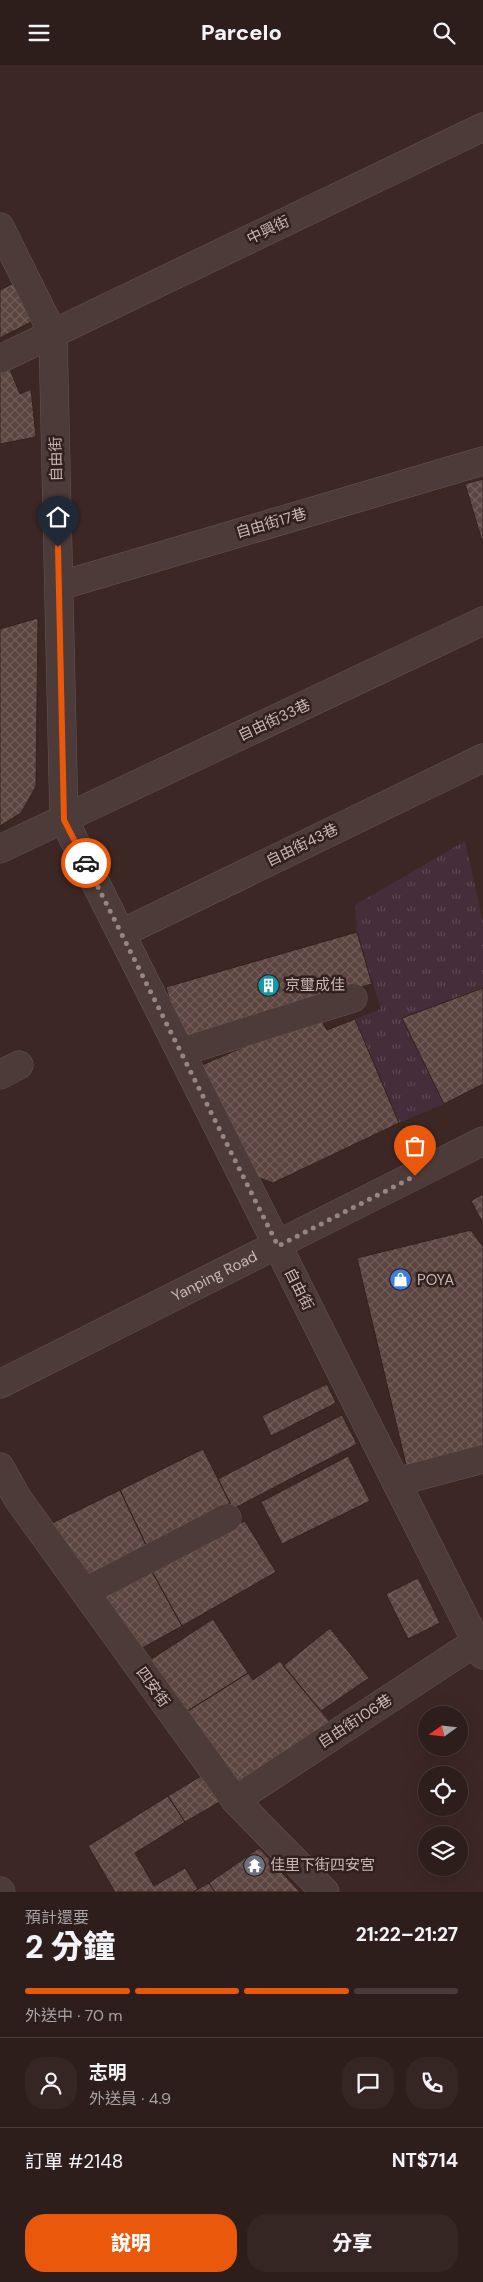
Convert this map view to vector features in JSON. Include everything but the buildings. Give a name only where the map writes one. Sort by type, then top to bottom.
[{"type":"street","name":"中興街","points":[[0,359],[483,127]]},
{"type":"street","name":"自由街","points":[[0,227],[53,333],[64,820],[480,1649]]},
{"type":"street","name":"自由街17巷","points":[[58,586],[483,461]]},
{"type":"street","name":"自由街33巷","points":[[0,849],[483,621]]},
{"type":"street","name":"自由街43巷","points":[[122,933],[483,758]]},
{"type":"street","points":[[181,1051],[353,998]]},
{"type":"street","name":"Yanping Road","points":[[0,1384],[278,1246],[483,1141]]},
{"type":"street","points":[[396,1482],[483,1459]]},
{"type":"street","name":"四安街","points":[[0,1467],[18,1499],[235,1800],[325,1892]]},
{"type":"street","points":[[85,1592],[227,1518]]},
{"type":"street","name":"自由街106巷","points":[[235,1800],[480,1649]]},
{"type":"green space","points":[[465,841],[483,921],[483,988],[402,1019],[444,1104],[399,1123],[355,1019],[381,1009],[357,932],[355,905]]},
{"type":"way so far","points":[[86,863],[278,1246],[415,1176]]},
{"type":"place","name":"京璽成佳","points":[[269,985]]},
{"type":"place","name":"POYA","points":[[401,1280]]},
{"type":"place","name":"佳里下街四安宮","points":[[254,1865]]},
{"type":"route","points":[[58,547],[64,820],[86,863]]}]
